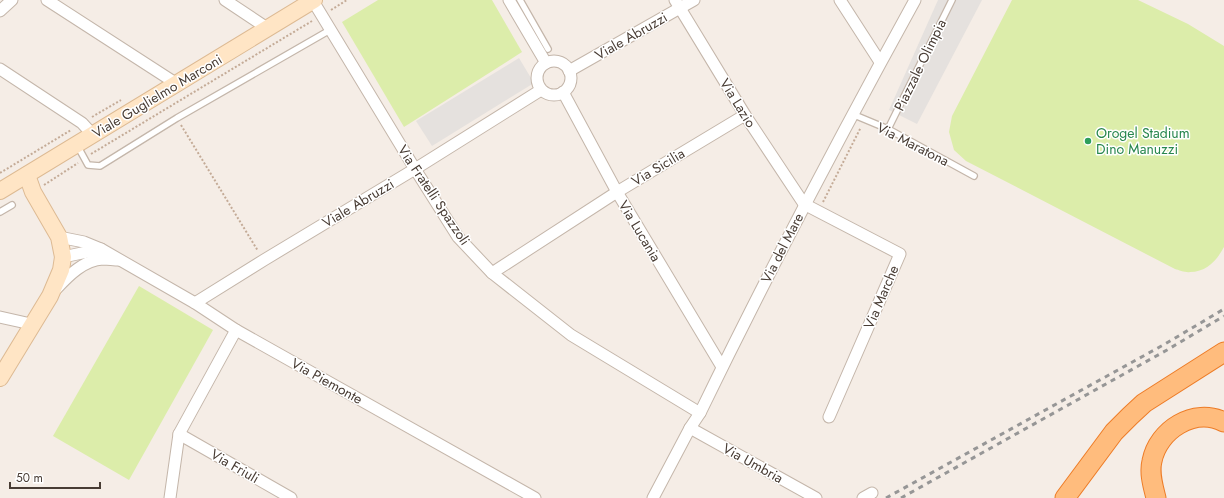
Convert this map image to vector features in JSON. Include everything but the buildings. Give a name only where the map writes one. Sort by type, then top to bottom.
[{"type":"highway","points":[[1064,498],[1114,432],[1144,403],[1224,352]]},
{"type":"highway","points":[[1156,498],[1151,473],[1152,461],[1161,438],[1176,425],[1185,421],[1197,418],[1209,418],[1224,422]]},
{"type":"main road","name":"Viale Guglielmo Marconi","points":[[0,191],[27,175],[81,152],[94,135],[313,0]]},
{"type":"main road","points":[[0,378],[31,324],[50,296],[61,270],[63,257],[57,232],[33,192],[27,175]]},
{"type":"street","points":[[0,11],[12,0]]},
{"type":"street","points":[[47,0],[177,84]]},
{"type":"street","points":[[225,0],[267,28]]},
{"type":"street","name":"Via Fratelli Spazzoli","points":[[313,0],[415,170],[458,237],[492,273],[571,334],[700,413]]},
{"type":"street","points":[[509,0],[546,63]]},
{"type":"street","name":"Viale Abruzzi","points":[[569,71],[678,4],[694,0]]},
{"type":"street","points":[[840,0],[880,62]]},
{"type":"street","name":"Via del Mare","points":[[653,498],[690,428],[700,413],[804,204],[915,0]]},
{"type":"street","name":"Via Lazio","points":[[678,4],[745,115],[804,204]]},
{"type":"street","points":[[551,61],[562,63],[569,71],[570,80],[563,92],[551,95],[541,90],[537,80],[537,75],[539,70],[546,63],[551,61]]},
{"type":"street","points":[[0,69],[82,123],[94,135]]},
{"type":"street","name":"Viale Abruzzi","points":[[196,303],[264,260],[415,170],[541,90]]},
{"type":"street","name":"Via Lucania","points":[[563,92],[617,192],[722,367]]},
{"type":"street","name":"Via Sicilia","points":[[492,273],[617,192],[745,115]]},
{"type":"street","name":"Via Marche","points":[[804,204],[900,254],[829,417]]},
{"type":"street","name":"Via Piemonte","points":[[57,232],[101,248],[196,303],[236,330],[535,498]]},
{"type":"street","points":[[63,257],[101,248]]},
{"type":"street","points":[[50,296],[74,272],[90,262],[103,259],[122,261]]},
{"type":"street","points":[[0,317],[31,324]]},
{"type":"street","points":[[170,498],[179,434],[236,330]]},
{"type":"street","name":"Via Umbria","points":[[690,428],[816,498]]},
{"type":"street","name":"Via Friuli","points":[[179,434],[291,498]]},
{"type":"lane","points":[[520,0],[548,49]]},
{"type":"lane","name":"Piazzale Olimpia","points":[[888,129],[952,0]]},
{"type":"lane","points":[[81,152],[88,165],[100,166],[177,118],[330,30]]},
{"type":"lane","name":"Via Maratona","points":[[852,114],[888,129],[974,176]]},
{"type":"lane","points":[[0,212],[12,205]]},
{"type":"path","points":[[33,192],[81,152],[347,0]]},
{"type":"path","points":[[177,118],[264,260]]},
{"type":"green space","points":[[378,0],[492,0],[522,52],[404,127],[342,22]]},
{"type":"green space","name":"Orogel Stadium Dino Manuzzi","points":[[1012,0],[1138,0],[1188,24],[1224,46],[1224,247],[1215,261],[1206,268],[1187,272],[1175,269],[966,161],[954,150],[949,132],[952,116]]},
{"type":"green space","points":[[139,286],[213,330],[129,480],[53,436]]},
{"type":"shaded area","points":[[938,0],[982,0],[917,124],[889,110]]},
{"type":"shaded area","points":[[519,58],[534,83],[432,146],[416,121]]},
{"type":"railway","points":[[886,498],[1165,344],[1224,309]]},
{"type":"railway","points":[[901,498],[1167,350],[1224,316]]},
{"type":"place","name":"Orogel Stadium Dino Manuzzi","points":[[1088,141]]}]
